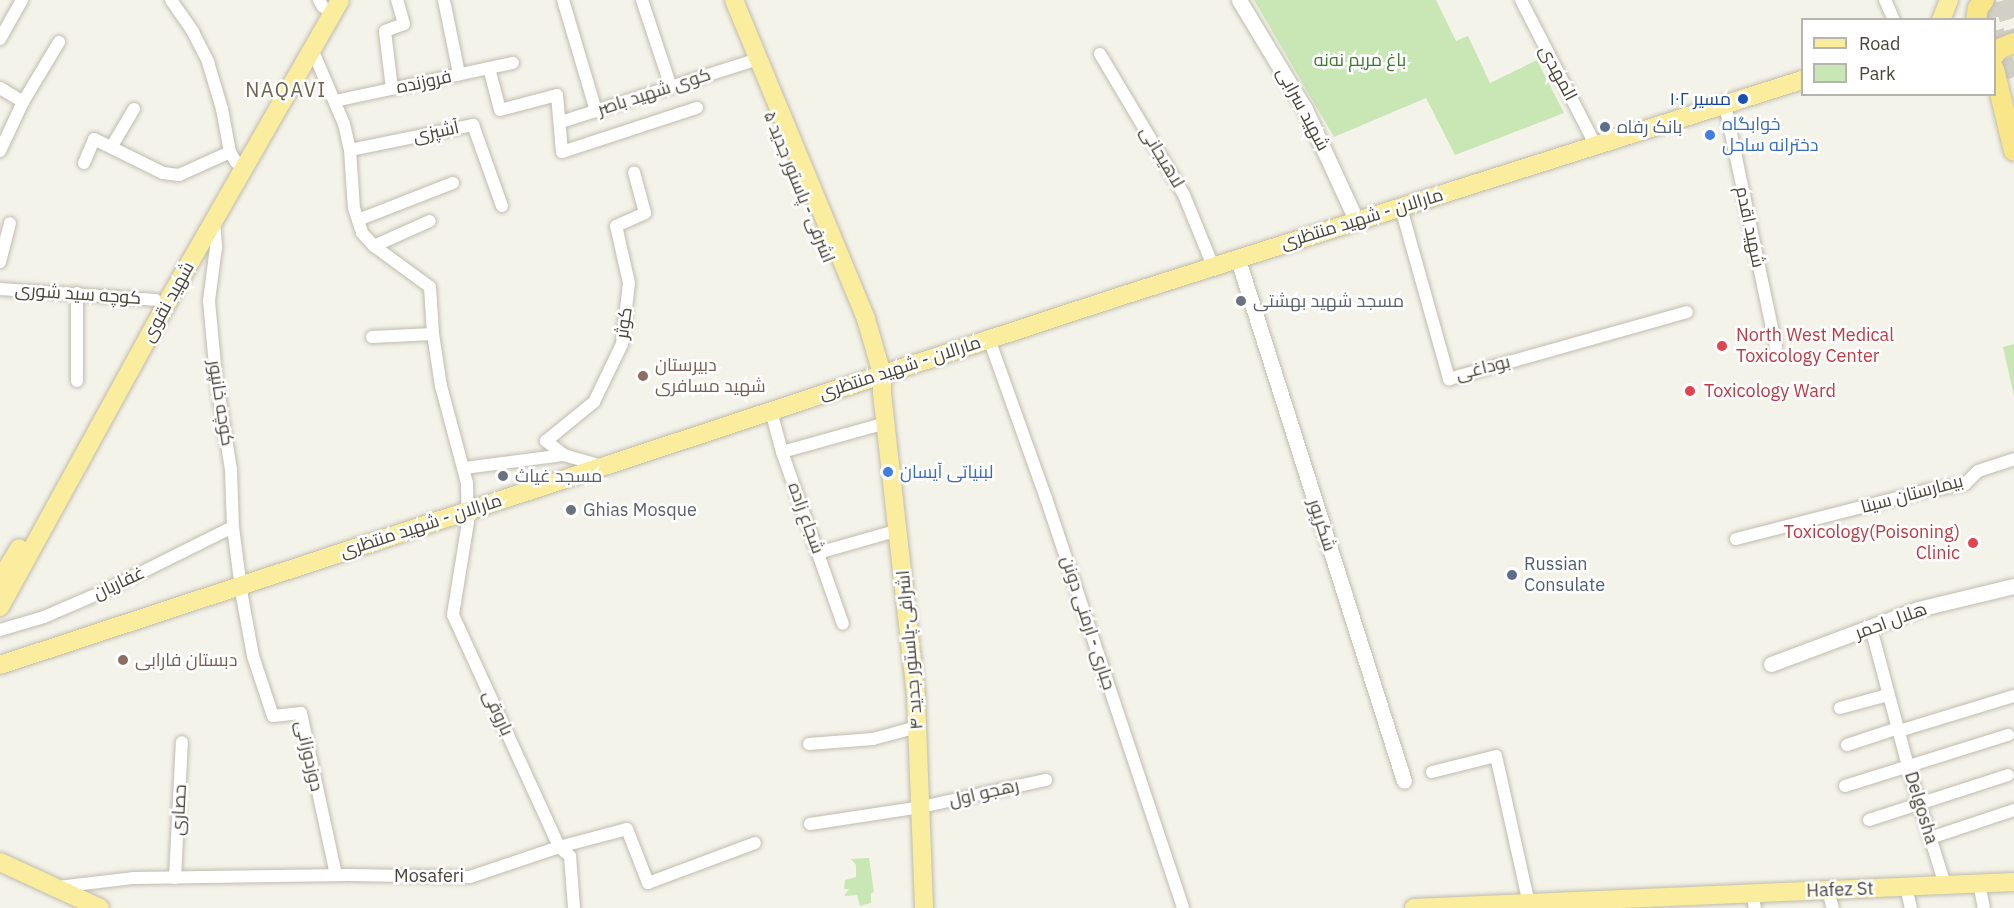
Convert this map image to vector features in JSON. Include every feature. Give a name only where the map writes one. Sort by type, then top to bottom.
[{"type":"highway","points":[[1996,40],[2005,40],[2014,36]]},
{"type":"highway","points":[[1996,54],[1999,49],[2014,43]]},
{"type":"highway","points":[[2002,74],[2014,101]]},
{"type":"highway","points":[[2002,74],[2014,151]]},
{"type":"main road","name":"اشرفی - پاستور جدید ۵","points":[[720,0],[753,60],[866,319],[880,381]]},
{"type":"main road","name":"اشرفی - پاستور جدید ۵","points":[[734,0],[753,60]]},
{"type":"main road","points":[[1942,18],[1949,0]]},
{"type":"main road","name":"شهید نقوی","points":[[0,580],[233,157],[327,2]]},
{"type":"main road","name":"شهید نقوی","points":[[0,607],[312,49],[327,2]]},
{"type":"main road","name":"مارالان - شهید منتظری","points":[[0,665],[242,590],[467,510],[771,411],[880,381],[989,339],[1213,266],[1801,81]]},
{"type":"main road","name":"اشرافی-پاستور جدید ۴","points":[[880,381],[898,530],[917,727],[924,908]]},
{"type":"main road","points":[[0,862],[100,908]]},
{"type":"main road","name":"Hafez St","points":[[1414,908],[1831,899],[1905,887],[2014,882]]},
{"type":"street","points":[[0,39],[22,0]]},
{"type":"street","points":[[84,163],[94,139],[163,173],[179,175],[233,157],[208,62],[193,32],[171,0]]},
{"type":"street","points":[[392,89],[385,31],[404,24],[397,0]]},
{"type":"street","points":[[444,0],[459,74]]},
{"type":"street","points":[[563,0],[596,111]]},
{"type":"street","points":[[642,0],[671,87]]},
{"type":"street","name":"شهید سرابی","points":[[1239,0],[1305,109],[1357,222]]},
{"type":"street","name":"المهدی","points":[[1521,0],[1596,146]]},
{"type":"street","points":[[1885,0],[1893,18]]},
{"type":"street","points":[[0,151],[23,102],[59,42]]},
{"type":"street","points":[[312,49],[335,101],[350,150],[354,208],[362,233],[374,246],[430,221]]},
{"type":"street","name":"لاهیجانی","points":[[1100,54],[1184,195],[1213,266]]},
{"type":"street","name":"کوی شهید باصر","points":[[561,122],[753,60]]},
{"type":"street","name":"فروزنده","points":[[335,101],[513,63]]},
{"type":"street","points":[[489,68],[500,110],[557,95],[562,152],[697,108]]},
{"type":"street","points":[[0,88],[23,102]]},
{"type":"street","name":"شهید اقدم","points":[[1725,105],[1776,348]]},
{"type":"street","points":[[112,146],[134,109]]},
{"type":"street","name":"آشپزی","points":[[350,150],[473,124],[502,206]]},
{"type":"street","name":"کوثر","points":[[564,455],[546,441],[594,402],[622,344],[629,283],[616,226],[645,213],[634,172]]},
{"type":"street","points":[[358,220],[453,183]]},
{"type":"street","name":"بوداغی","points":[[1401,208],[1449,379],[1687,312]]},
{"type":"street","name":"کوچه خانپور","points":[[214,221],[216,247],[209,301],[216,377],[233,483],[233,527],[242,590]]},
{"type":"street","points":[[0,262],[10,223]]},
{"type":"street","name":"باروقی","points":[[374,246],[430,287],[433,334],[441,386],[465,468],[468,522],[453,615],[559,847],[570,856],[574,908]]},
{"type":"street","name":"شکرپور","points":[[1241,269],[1404,781]]},
{"type":"street","name":"کوچه سید شوری","points":[[0,289],[156,300]]},
{"type":"street","points":[[77,293],[77,381]]},
{"type":"street","points":[[372,337],[433,334]]},
{"type":"street","name":"جباری - ارمنی دونن","points":[[989,339],[1046,498],[1183,908]]},
{"type":"street","name":"شجاع زاده","points":[[771,411],[782,452],[843,624]]},
{"type":"street","points":[[782,452],[886,423]]},
{"type":"street","points":[[465,468],[564,455],[603,466]]},
{"type":"street","name":"بیمارستان سینا","points":[[1736,539],[1925,490],[1965,484],[1978,471],[2014,459]]},
{"type":"street","name":"غفاریان","points":[[0,630],[44,617],[104,591],[233,527]]},
{"type":"street","points":[[818,553],[898,530]]},
{"type":"street","name":"هلال احمر","points":[[1771,664],[1918,609],[2014,586]]},
{"type":"street","name":"دوزدوزانی","points":[[242,590],[254,656],[273,716],[301,712],[336,875]]},
{"type":"street","name":"Delgosha","points":[[1871,628],[1918,802],[1945,885]]},
{"type":"street","points":[[1840,708],[1888,695]]},
{"type":"street","points":[[1847,745],[2014,696]]},
{"type":"street","points":[[809,744],[873,739],[917,727]]},
{"type":"street","points":[[1845,786],[2008,735]]},
{"type":"street","name":"حصاری","points":[[176,878],[182,742]]},
{"type":"street","points":[[1432,772],[1496,756],[1529,904]]},
{"type":"street","points":[[1869,820],[2008,774]]},
{"type":"street","name":"رهجو اول","points":[[810,824],[921,807],[1046,780]]},
{"type":"street","points":[[1930,837],[2014,810]]},
{"type":"street","name":"Mosaferi","points":[[53,888],[134,878],[336,875],[470,877],[559,847],[627,829],[648,883],[755,843]]},
{"type":"street","points":[[1979,884],[1984,908]]},
{"type":"street","points":[[1905,887],[1911,908]]},
{"type":"green space","name":"باغ مریم نه‌نه","points":[[1254,0],[1436,0],[1456,41],[1468,36],[1490,83],[1537,60],[1564,113],[1455,155],[1426,98],[1334,137]]},
{"type":"green space","points":[[2014,344],[2014,396],[2003,347]]},
{"type":"green space","points":[[869,858],[874,892],[871,893],[871,903],[860,906],[857,895],[844,896],[849,889],[844,889],[845,880],[856,877],[856,865],[851,859]]},
{"type":"tunnel","points":[[1985,0],[1990,18]]},
{"type":"tunnel","points":[[2004,0],[2014,34]]},
{"type":"tunnel","points":[[1996,37],[2009,79]]},
{"type":"place","name":"مسیر ۱۰۲","points":[[1743,99]]},
{"type":"place","name":"بانک رفاه","points":[[1605,127]]},
{"type":"place","name":"خوابگاه دخترانه ساحل","points":[[1710,135]]},
{"type":"place","name":"مسجد شهید بهشتی","points":[[1241,301]]},
{"type":"place","name":"North West Medical Toxicology Center","points":[[1722,346]]},
{"type":"place","name":"دبیرستان شهید مسافری","points":[[643,376]]},
{"type":"place","name":"Toxicology Ward","points":[[1690,391]]},
{"type":"place","name":"لبنیاتی آیسان","points":[[888,472]]},
{"type":"place","name":"مسجد غیاث","points":[[503,476]]},
{"type":"place","name":"Ghias Mosque","points":[[571,510]]},
{"type":"place","name":"Toxicology(Poisoning) Clinic","points":[[1973,543]]},
{"type":"place","name":"Russian Consulate","points":[[1512,575]]},
{"type":"place","name":"دبستان فارابی","points":[[123,660]]},
{"type":"district","name":"NAQAVI","points":[[286,89]]}]
